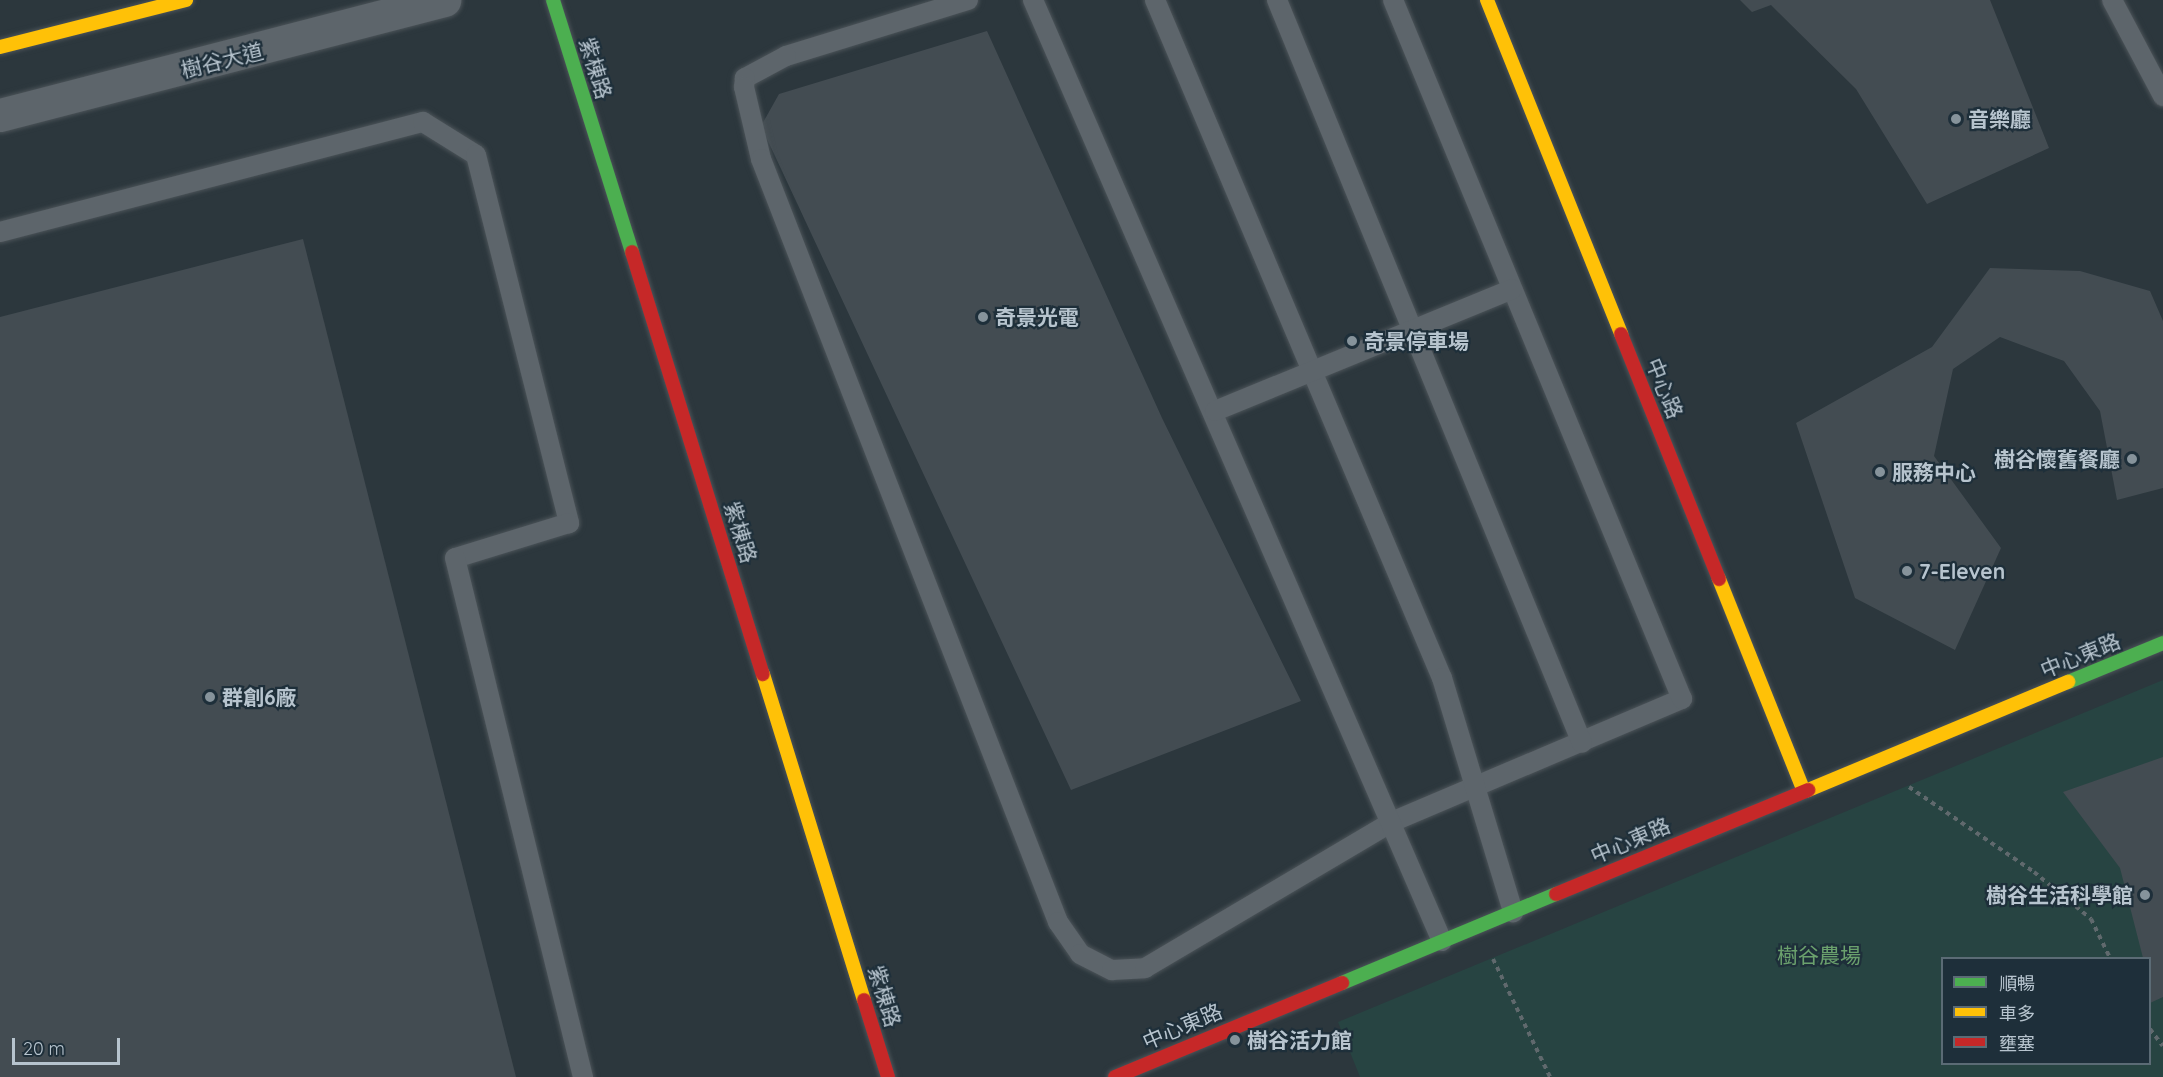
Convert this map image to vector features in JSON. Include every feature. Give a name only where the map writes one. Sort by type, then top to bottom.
[{"type":"street","points":[[0,47],[186,0]]},
{"type":"street","name":"樹谷大道","points":[[0,115],[444,0]]},
{"type":"street","name":"紫棟路","points":[[553,0],[888,1077]]},
{"type":"street","name":"中心路","points":[[1487,0],[1804,791]]},
{"type":"street","name":"中心東路","points":[[1114,1077],[2163,643]]},
{"type":"lane","points":[[968,0],[786,56],[745,78],[744,87],[761,159],[1058,922],[1080,954],[1113,970],[1145,968],[1394,820],[1472,791],[1682,699],[1393,0]]},
{"type":"lane","points":[[1033,0],[1394,820],[1442,941]]},
{"type":"lane","points":[[1155,0],[1310,372],[1442,678],[1472,791],[1513,912]]},
{"type":"lane","points":[[1276,0],[1415,332],[1581,743]]},
{"type":"lane","points":[[2112,0],[2161,88]]},
{"type":"lane","points":[[0,232],[423,122],[476,155],[569,523],[455,558],[584,1077]]},
{"type":"lane","points":[[1215,411],[1415,332],[1512,289]]},
{"type":"path","points":[[1874,762],[2034,872],[2091,919],[2110,957]]},
{"type":"path","points":[[1493,958],[1550,1077]]},
{"type":"path","points":[[2151,1030],[2163,1046]]},
{"type":"green space","name":"樹谷農場","points":[[2163,680],[2163,1077],[1360,1077],[1338,1022]]},
{"type":"building","name":"音樂廳","points":[[1740,0],[1990,0],[2049,148],[1927,204],[1856,89],[1771,5],[1752,12]]},
{"type":"building","name":"奇景光電","points":[[987,31],[1162,418],[1301,701],[1071,790],[761,126],[779,94]]},
{"type":"building","name":"群創6廠","points":[[303,239],[516,1077],[0,1077],[0,317]]},
{"type":"building","name":"服務中心","points":[[1990,268],[2080,271],[2150,291],[2163,321],[2163,488],[2117,500],[2100,411],[2064,361],[2000,337],[1953,369],[1934,456],[2001,548],[1955,650],[1855,598],[1796,423],[1932,347]]},
{"type":"building","name":"樹谷生活科學館","points":[[2163,757],[2163,997],[2151,1003],[2151,957],[2143,957],[2120,868],[2063,792]]},
{"type":"traffic: fast","points":[[553,0],[632,252]]},
{"type":"traffic: fast","points":[[2068,682],[2163,643]]},
{"type":"traffic: fast","points":[[1342,983],[1556,894]]},
{"type":"traffic: slow","points":[[0,47],[186,0]]},
{"type":"traffic: slow","points":[[1487,0],[1621,334]]},
{"type":"traffic: slow","points":[[1719,579],[1804,791]]},
{"type":"traffic: slow","points":[[763,674],[864,1000]]},
{"type":"traffic: slow","points":[[1808,790],[2068,682]]},
{"type":"traffic: jam","points":[[632,252],[763,674]]},
{"type":"traffic: jam","points":[[1621,334],[1719,579]]},
{"type":"traffic: jam","points":[[1556,894],[1808,790]]},
{"type":"traffic: jam","points":[[1115,1077],[1342,983]]},
{"type":"traffic: jam","points":[[864,1000],[888,1077]]},
{"type":"place","name":"音樂廳","points":[[1956,119]]},
{"type":"place","name":"奇景光電","points":[[983,317]]},
{"type":"place","name":"奇景停車場","points":[[1352,341]]},
{"type":"place","name":"樹谷懷舊餐廳","points":[[2132,459]]},
{"type":"place","name":"服務中心","points":[[1880,472]]},
{"type":"place","name":"7-Eleven","points":[[1907,571]]},
{"type":"place","name":"群創6廠","points":[[210,697]]},
{"type":"place","name":"樹谷生活科學館","points":[[2145,895]]},
{"type":"place","name":"樹谷活力館","points":[[1235,1040]]}]
